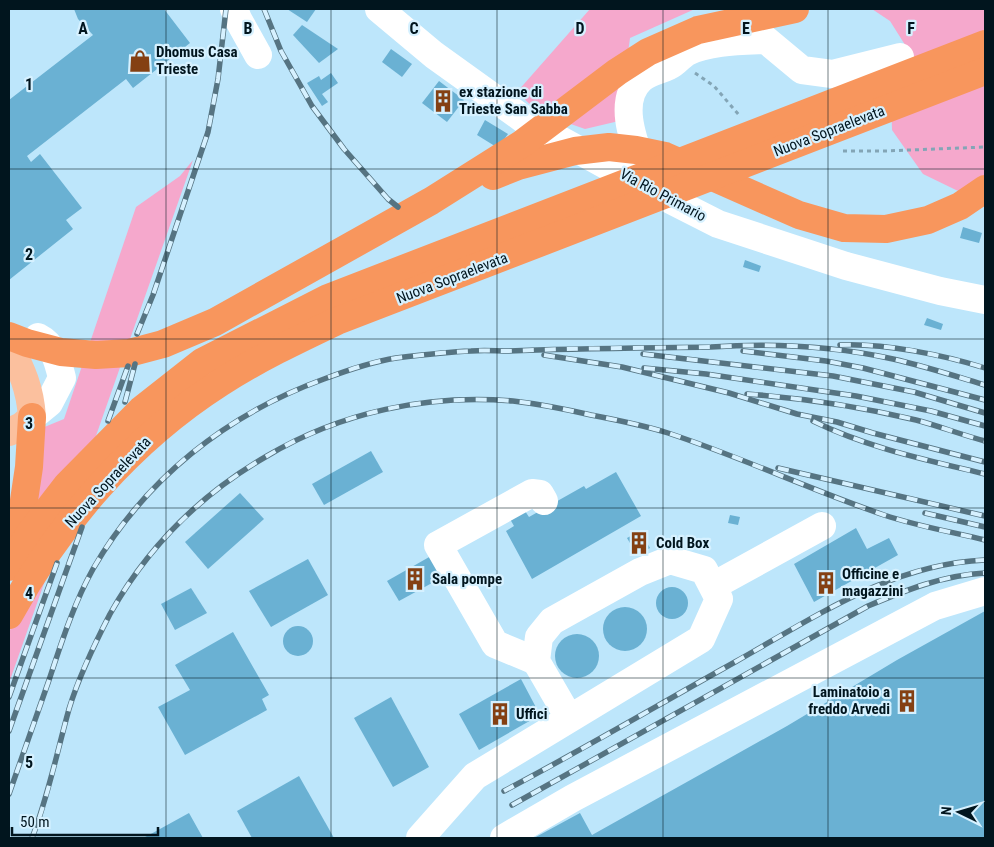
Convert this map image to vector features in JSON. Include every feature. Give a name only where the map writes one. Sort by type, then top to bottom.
[{"type":"highway","points":[[9,336],[61,352],[96,355],[129,354],[164,344],[215,322],[431,201],[523,144],[617,72],[648,52],[698,30],[795,9]]},
{"type":"highway","name":"Nuova Sopraelevata","points":[[9,567],[30,533],[67,485],[141,410],[202,362],[328,298],[985,44]]},
{"type":"highway","name":"Nuova Sopraelevata","points":[[9,615],[52,545],[81,506],[116,469],[156,430],[219,384],[284,346],[337,321],[985,71]]},
{"type":"highway","points":[[431,201],[518,166],[575,151],[609,147],[665,156],[799,215],[844,228],[886,229],[928,220],[960,206],[985,190]]},
{"type":"highway","points":[[9,593],[29,467],[32,418]]},
{"type":"main road","points":[[9,345],[30,397],[32,418],[9,432]]},
{"type":"street","points":[[234,9],[258,55]]},
{"type":"street","name":"Via Rio Primario","points":[[379,9],[434,55],[526,121],[718,224],[846,266],[940,291],[985,300]]},
{"type":"street","points":[[652,190],[631,136],[628,113],[632,93],[640,80],[652,71],[670,66],[686,52],[703,46],[766,40],[802,70],[832,74],[900,57]]},
{"type":"street","points":[[9,329],[40,337],[51,346],[60,369],[62,378],[54,395],[49,403],[32,418]]},
{"type":"street","points":[[536,661],[495,644],[438,544],[532,493],[540,494],[544,501]]},
{"type":"street","points":[[713,586],[822,526]]},
{"type":"street","points":[[420,838],[475,776],[701,639],[719,599],[704,570],[670,560],[640,572],[552,621],[539,637],[536,661],[569,718]]},
{"type":"street","points":[[504,838],[573,798],[935,606],[985,591]]},
{"type":"shaded area","points":[[590,9],[695,9],[630,38],[619,121],[585,129],[539,113],[517,92]]},
{"type":"shaded area","points":[[872,9],[985,9],[985,201],[923,174],[892,130],[891,94],[907,48],[890,21]]},
{"type":"shaded area","points":[[193,160],[9,683],[9,635],[25,563],[42,428],[64,419],[136,207],[180,176]]},
{"type":"building","points":[[74,9],[164,9],[190,43],[133,88],[126,79],[27,156],[31,162],[40,154],[82,208],[66,220],[73,229],[9,280],[9,100],[93,35],[78,19]]},
{"type":"building","points":[[287,9],[316,9],[307,22]]},
{"type":"building","points":[[302,25],[338,49],[319,63],[293,35]]},
{"type":"building","points":[[391,49],[412,64],[402,77],[382,62]]},
{"type":"building","points":[[331,73],[338,83],[322,94],[328,102],[322,106],[307,83],[319,76],[321,80]]},
{"type":"building","name":"ex stazione di Trieste San Sabba","points":[[439,81],[464,100],[447,122],[422,103]]},
{"type":"building","points":[[485,120],[508,134],[498,148],[477,135]]},
{"type":"building","points":[[963,227],[982,233],[979,243],[960,238]]},
{"type":"building","points":[[745,260],[761,266],[759,272],[743,267]]},
{"type":"building","points":[[927,318],[943,324],[941,330],[924,325]]},
{"type":"building","points":[[371,451],[383,472],[324,505],[312,484]]},
{"type":"building","points":[[616,472],[641,516],[532,579],[506,531],[514,526],[510,519],[525,511],[529,517],[584,486],[586,489]]},
{"type":"building","points":[[240,493],[264,519],[208,569],[185,542]]},
{"type":"building","points":[[730,515],[740,517],[738,525],[728,523]]},
{"type":"building","name":"Officine e magazzini","points":[[856,528],[867,549],[889,538],[898,555],[814,602],[794,564]]},
{"type":"building","name":"Cold Box","points":[[640,531],[650,548],[637,555],[627,538]]},
{"type":"building","name":"Sala pompe","points":[[431,556],[443,577],[399,601],[387,581]]},
{"type":"building","points":[[308,559],[328,595],[271,627],[249,591]]},
{"type":"building","points":[[672,587],[684,591],[688,603],[684,615],[672,619],[660,615],[656,603],[660,591]]},
{"type":"building","points":[[191,588],[207,613],[175,630],[161,604]]},
{"type":"building","points":[[625,607],[637,611],[643,617],[647,629],[643,641],[637,647],[625,651],[613,647],[607,641],[603,629],[607,617],[613,611]]},
{"type":"building","name":"Laminatoio a freddo Arvedi","points":[[985,611],[985,838],[534,838],[580,813],[592,835],[787,726],[897,660]]},
{"type":"building","points":[[298,626],[309,630],[313,641],[309,652],[298,656],[287,652],[283,641],[287,630]]},
{"type":"building","points":[[233,632],[269,695],[262,699],[267,710],[185,755],[158,707],[190,690],[175,665]]},
{"type":"building","points":[[577,634],[589,638],[595,644],[599,656],[595,668],[589,674],[577,678],[565,674],[559,668],[555,656],[559,644],[565,638]]},
{"type":"building","name":"Uffici","points":[[521,679],[540,715],[479,750],[459,714]]},
{"type":"building","points":[[391,697],[429,767],[393,787],[354,718]]},
{"type":"building","points":[[299,776],[334,838],[252,838],[237,811]]},
{"type":"building","points":[[189,813],[203,838],[143,838],[149,835]]},
{"type":"railway","points":[[137,334],[153,295],[208,132],[218,79],[226,9]]},
{"type":"railway","points":[[264,9],[281,51],[312,106],[344,149],[388,199],[398,207]]},
{"type":"railway","points":[[9,794],[73,611],[93,569],[114,536],[137,506],[192,453],[254,411],[288,394],[351,369],[369,364],[396,358],[452,352],[756,345],[825,348],[871,355],[916,365],[985,385]]},
{"type":"railway","points":[[840,345],[875,346],[914,351],[985,368]]},
{"type":"railway","points":[[743,351],[826,361],[863,368],[985,400]]},
{"type":"railway","points":[[643,354],[833,376],[914,392],[985,413]]},
{"type":"railway","points":[[544,355],[622,367],[729,393],[797,414],[837,422],[985,462]]},
{"type":"railway","points":[[125,402],[135,364]]},
{"type":"railway","points":[[108,421],[128,366]]},
{"type":"railway","points":[[644,368],[706,374],[856,396],[931,411],[985,426]]},
{"type":"railway","points":[[747,394],[789,398],[875,411],[916,420],[985,441]]},
{"type":"railway","points":[[32,838],[48,791],[69,709],[82,673],[110,614],[141,567],[178,524],[220,487],[267,456],[295,441],[355,417],[386,409],[449,400],[513,401],[562,409],[668,433],[884,515],[922,526],[985,540]]},
{"type":"railway","points":[[813,421],[876,446],[985,474]]},
{"type":"railway","points":[[778,468],[985,516]]},
{"type":"railway","points":[[925,513],[985,527]]},
{"type":"railway","points":[[9,731],[82,527]]},
{"type":"railway","points":[[504,791],[591,744],[824,611],[855,596],[886,582],[918,571],[951,564],[985,560]]},
{"type":"railway","points":[[9,697],[57,563]]},
{"type":"railway","points":[[512,805],[868,606],[940,580],[985,573]]},
{"type":"place","name":"Dhomus Casa Trieste","points":[[140,61]]},
{"type":"place","name":"ex stazione di Trieste San Sabba","points":[[443,101]]},
{"type":"place","name":"Cold Box","points":[[639,543]]},
{"type":"place","name":"Sala pompe","points":[[415,579]]},
{"type":"place","name":"Officine e magazzini","points":[[826,583]]},
{"type":"place","name":"Laminatoio a freddo Arvedi","points":[[907,701]]},
{"type":"place","name":"Uffici","points":[[500,714]]}]
